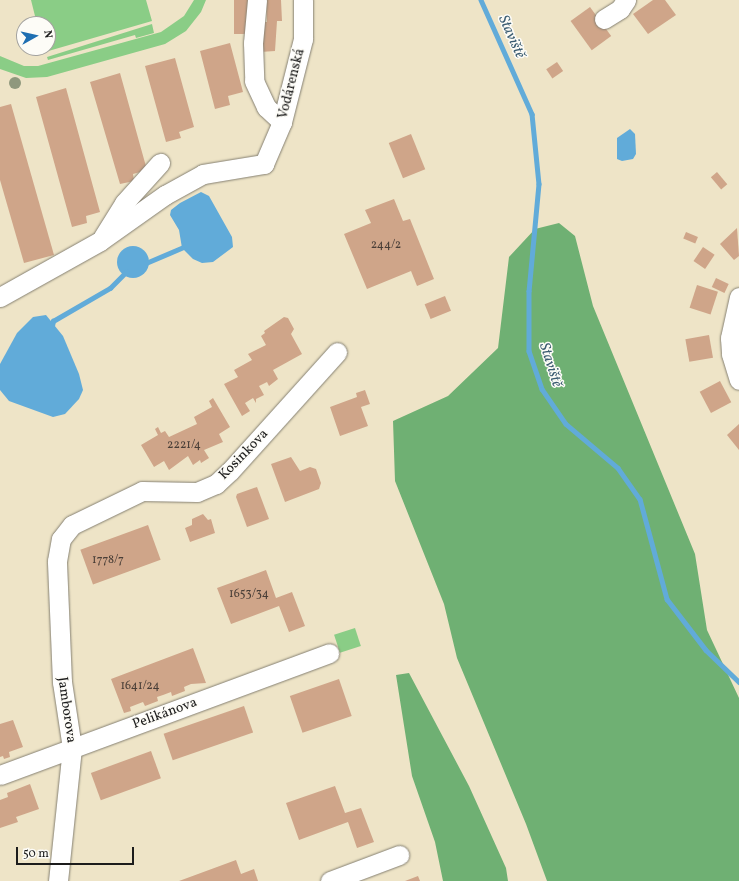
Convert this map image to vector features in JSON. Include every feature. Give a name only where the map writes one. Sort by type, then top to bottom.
[{"type":"street","points":[[257,0],[253,44],[254,81],[266,107],[282,122]]},
{"type":"street","name":"Vodárenská","points":[[100,241],[165,195],[203,174],[264,164],[282,122],[303,40],[304,0]]},
{"type":"street","points":[[604,19],[620,9],[626,0]]},
{"type":"street","points":[[0,297],[100,241],[112,219],[160,163]]},
{"type":"street","points":[[739,297],[730,338],[732,359],[739,380]]},
{"type":"street","name":"Kosinkova","points":[[61,539],[72,525],[142,491],[197,492],[216,484],[230,472],[337,352]]},
{"type":"street","name":"Jamborova","points":[[58,881],[72,748],[62,682],[57,569],[61,539]]},
{"type":"street","name":"Pelikánova","points":[[0,775],[329,653]]},
{"type":"street","points":[[330,881],[399,855]]},
{"type":"green space","points":[[31,0],[146,0],[152,21],[56,49],[56,16],[35,16]]},
{"type":"green space","points":[[194,0],[206,0],[201,12],[186,31],[165,44],[47,77],[26,78],[0,69],[0,56],[24,66],[38,66],[161,32],[184,16]]},
{"type":"green space","points":[[152,24],[154,33],[136,38],[135,35],[48,60],[47,57],[56,56],[56,54]]},
{"type":"green space","points":[[559,223],[575,236],[593,306],[695,554],[707,630],[739,698],[739,881],[547,881],[526,824],[457,658],[444,604],[395,481],[393,421],[448,396],[498,348],[509,257],[535,229]]},
{"type":"green space","points":[[355,628],[361,646],[340,653],[334,635]]},
{"type":"green space","points":[[409,673],[469,786],[506,868],[508,881],[443,881],[435,842],[412,776],[396,675]]},
{"type":"water","points":[[630,129],[635,134],[636,154],[633,159],[622,161],[617,159],[617,138]]},
{"type":"water","points":[[201,192],[209,196],[232,237],[233,247],[213,262],[202,263],[193,259],[182,248],[179,230],[170,215],[171,210],[180,203]]},
{"type":"water","points":[[133,246],[139,247],[146,253],[149,262],[148,268],[142,275],[133,278],[127,277],[120,271],[117,262],[118,256],[124,249]]},
{"type":"water","points":[[46,315],[63,336],[79,374],[83,390],[79,399],[65,414],[53,417],[9,401],[0,390],[0,364],[17,333],[33,317]]},
{"type":"building","points":[[234,0],[249,0],[249,34],[234,34]]},
{"type":"building","points":[[266,0],[281,0],[282,21],[277,21],[275,51],[260,52],[262,22],[267,22]]},
{"type":"building","points":[[653,0],[665,0],[676,15],[648,34],[633,14]]},
{"type":"building","points":[[590,7],[611,36],[592,50],[571,21]]},
{"type":"building","points":[[230,43],[243,92],[228,96],[230,105],[215,109],[200,51]]},
{"type":"building","points":[[175,58],[194,127],[179,132],[181,138],[166,142],[145,66]]},
{"type":"building","points":[[557,62],[563,71],[552,78],[546,69]]},
{"type":"building","points":[[120,73],[147,170],[133,174],[134,181],[120,184],[90,82]]},
{"type":"building","points":[[66,88],[100,212],[86,216],[87,223],[72,227],[36,97]]},
{"type":"building","points":[[11,104],[54,255],[24,263],[0,180],[0,107]]},
{"type":"building","points":[[411,134],[425,169],[403,178],[389,143]]},
{"type":"building","points":[[717,172],[727,184],[721,189],[711,177]]},
{"type":"building","points":[[394,199],[403,221],[410,219],[434,279],[417,286],[411,271],[367,289],[344,234],[371,223],[365,210]]},
{"type":"building","points":[[737,228],[739,256],[734,260],[720,244]]},
{"type":"building","points":[[686,232],[698,237],[695,244],[683,238]]},
{"type":"building","points":[[703,247],[715,255],[705,269],[693,261]]},
{"type":"building","points":[[716,278],[729,284],[724,293],[712,287]]},
{"type":"building","points":[[697,285],[718,292],[711,315],[690,308]]},
{"type":"building","points":[[445,296],[451,311],[431,319],[425,304]]},
{"type":"building","points":[[284,317],[288,318],[294,329],[291,334],[302,354],[273,370],[278,379],[269,386],[267,382],[259,386],[264,395],[256,399],[256,403],[253,398],[245,403],[250,411],[242,416],[224,384],[238,377],[234,370],[252,360],[248,354],[266,345],[261,336],[265,333],[264,331]]},
{"type":"building","points":[[709,335],[713,358],[689,362],[685,339]]},
{"type":"building","points":[[720,381],[731,402],[711,413],[700,392]]},
{"type":"building","points":[[365,390],[370,404],[361,407],[368,426],[340,436],[330,407],[357,397],[356,393]]},
{"type":"building","points":[[213,398],[230,427],[219,434],[223,442],[204,450],[209,458],[201,463],[200,460],[193,465],[188,456],[169,470],[164,461],[154,467],[141,445],[158,435],[155,429],[158,427],[161,433],[165,431],[169,437],[197,424],[194,417],[212,407],[209,401]]},
{"type":"building","points":[[739,424],[739,450],[727,435]]},
{"type":"building","points":[[291,457],[300,471],[310,467],[316,469],[321,483],[319,489],[285,502],[271,464]]},
{"type":"building","points":[[257,487],[269,519],[247,527],[236,497],[237,494]]},
{"type":"building","points":[[203,514],[208,520],[211,519],[215,533],[190,542],[185,528],[192,525],[192,519]]},
{"type":"building","points":[[148,525],[161,560],[93,584],[80,550]]},
{"type":"building","points":[[266,570],[276,598],[292,592],[305,626],[289,632],[279,606],[231,624],[217,588]]},
{"type":"building","points":[[193,648],[206,683],[191,684],[184,687],[185,691],[172,696],[171,692],[157,697],[158,701],[145,706],[143,702],[130,707],[131,711],[124,713],[111,679]]},
{"type":"building","points":[[339,679],[352,716],[303,733],[290,696]]},
{"type":"building","points":[[244,706],[253,732],[173,760],[164,734]]},
{"type":"building","points":[[13,720],[23,747],[9,752],[10,757],[4,759],[3,756],[0,757],[0,724]]},
{"type":"building","points":[[151,751],[161,778],[101,800],[91,773]]},
{"type":"building","points":[[30,784],[39,809],[16,817],[18,822],[0,828],[0,800],[8,797],[7,793]]},
{"type":"building","points":[[335,786],[345,813],[361,808],[374,842],[357,848],[348,822],[299,840],[286,803]]},
{"type":"building","points":[[236,860],[241,874],[254,869],[258,881],[179,881]]},
{"type":"building","points":[[418,876],[420,881],[405,881]]},
{"type":"waterway","name":"Staviště","points":[[481,0],[532,114],[539,184],[529,291],[529,351],[542,389],[566,424],[618,468],[640,499],[667,599],[706,650],[739,682]]},
{"type":"waterway","points":[[146,263],[182,248]]},
{"type":"waterway","points":[[52,326],[53,321],[110,288],[126,272]]}]
